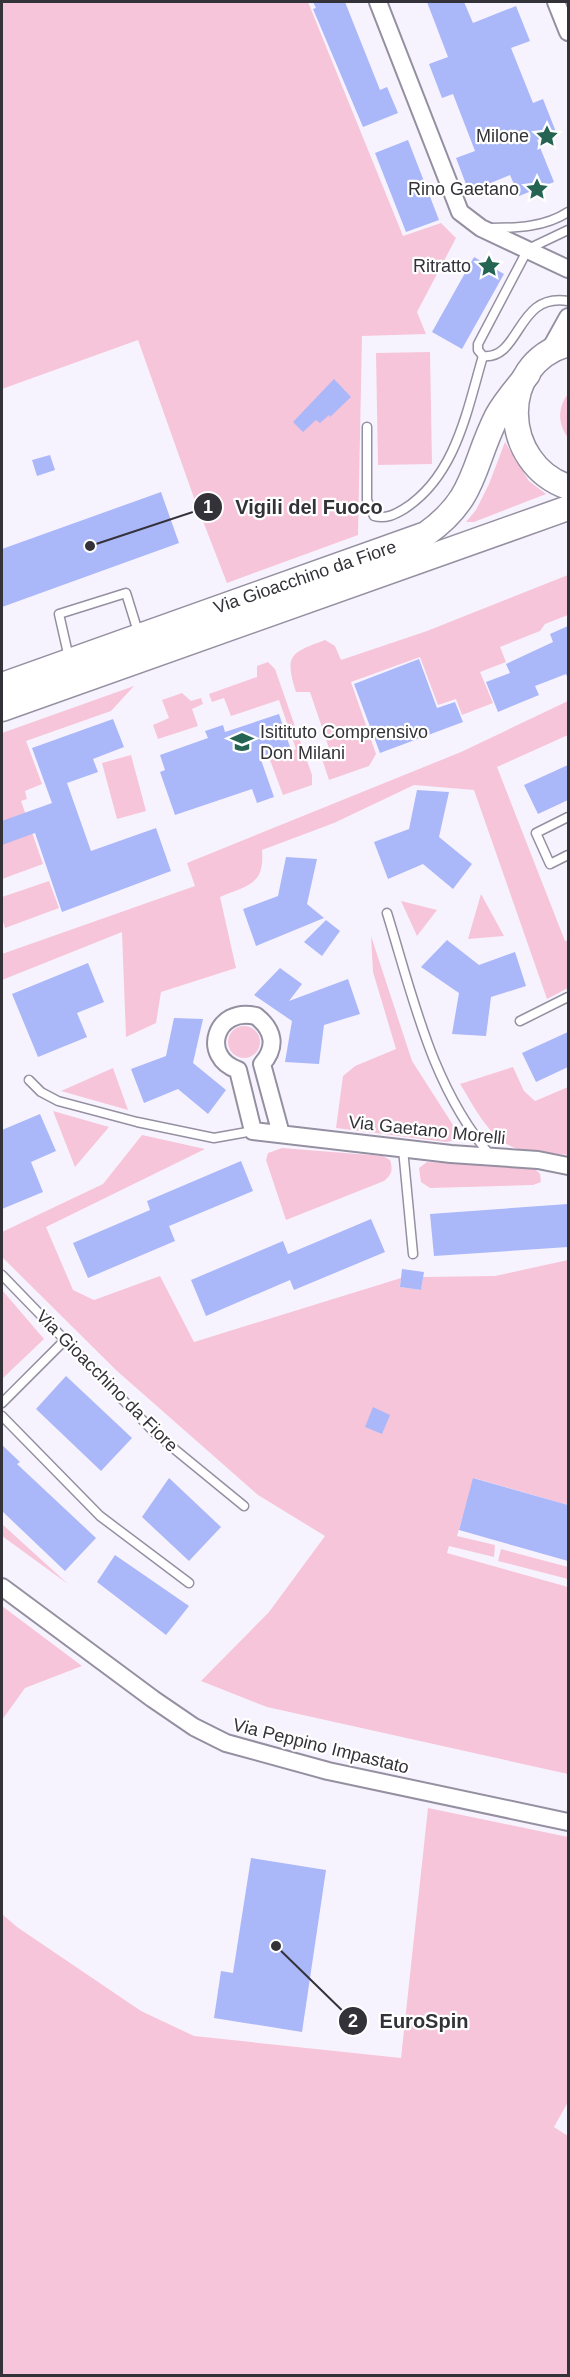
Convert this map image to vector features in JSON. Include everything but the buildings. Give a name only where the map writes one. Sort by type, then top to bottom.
[{"type":"street","points":[[378,2],[455,204],[466,219],[481,228],[568,269]]},
{"type":"street","points":[[556,2],[568,32]]},
{"type":"street","points":[[558,349],[568,317]]},
{"type":"street","name":"Via Gioacchino da Fiore","points":[[2,685],[426,534],[457,507],[473,481],[498,415],[528,374],[558,349]]},
{"type":"street","points":[[528,374],[516,407],[520,443],[536,467],[546,477],[568,488]]},
{"type":"street","name":"Via Gioacchino da Fiore","points":[[2,709],[568,508]]},
{"type":"street","points":[[253,1131],[238,1070],[224,1062],[216,1045],[216,1037],[223,1023],[237,1015],[256,1016],[270,1032],[272,1047],[262,1064],[281,1134]]},
{"type":"street","name":"Via Gaetano Morelli","points":[[253,1131],[568,1166]]},
{"type":"street","name":"Via Peppino Impastato","points":[[2,1587],[153,1699],[194,1726],[226,1743],[328,1771],[568,1822]]},
{"type":"lane","points":[[481,228],[518,228],[541,224],[568,212]]},
{"type":"lane","points":[[568,230],[528,249],[478,344],[478,350],[483,356],[492,357],[501,352],[533,310],[544,301],[557,299],[568,301]]},
{"type":"lane","points":[[367,428],[369,509],[374,516],[389,517],[415,502],[435,482],[448,460],[483,356]]},
{"type":"lane","points":[[70,661],[59,614],[126,593],[139,635]]},
{"type":"lane","points":[[568,817],[536,833],[550,864],[568,855]]},
{"type":"lane","points":[[387,913],[431,1057],[474,1137],[491,1156]]},
{"type":"lane","points":[[520,1021],[568,997]]},
{"type":"lane","name":"Via Gaetano Morelli","points":[[29,1080],[41,1092],[58,1101],[136,1122],[214,1138],[253,1131]]},
{"type":"lane","points":[[403,1149],[413,1254]]},
{"type":"lane","name":"Via Gioacchino da Fiore","points":[[2,1275],[156,1434],[244,1506]]},
{"type":"lane","points":[[2,1403],[64,1341]]},
{"type":"lane","points":[[2,1416],[100,1516],[189,1583]]},
{"type":"shaded area","points":[[2,2],[308,2],[403,236],[441,223],[456,238],[417,312],[426,334],[362,336],[358,535],[227,583],[138,340],[2,389]]},
{"type":"shaded area","points":[[430,352],[432,464],[378,465],[376,353]]},
{"type":"shaded area","points":[[568,394],[568,438],[562,427],[560,416],[564,399]]},
{"type":"shaded area","points":[[505,442],[529,481],[546,494],[474,522],[466,522],[476,510],[489,484]]},
{"type":"shaded area","points":[[568,575],[568,615],[545,624],[540,631],[500,647],[506,662],[480,672],[493,703],[462,715],[456,699],[438,705],[420,657],[351,682],[376,754],[369,766],[329,780],[322,759],[330,751],[310,692],[296,692],[292,679],[291,662],[298,652],[325,640],[335,646],[341,660],[427,631]]},
{"type":"shaded area","points":[[268,662],[275,669],[312,775],[312,785],[283,795],[270,760],[296,749],[279,700],[231,716],[224,698],[212,702],[209,694],[257,677],[257,666]]},
{"type":"shaded area","points":[[134,686],[111,711],[26,741],[42,784],[25,791],[27,799],[21,801],[43,864],[2,879],[2,733]]},
{"type":"shaded area","points":[[182,693],[191,701],[201,698],[203,704],[192,709],[198,726],[158,739],[153,725],[169,718],[162,700]]},
{"type":"shaded area","points":[[568,701],[568,735],[497,767],[565,941],[568,940],[568,988],[547,999],[474,790],[414,785],[334,823],[262,850],[262,862],[257,877],[246,887],[220,897],[236,968],[161,992],[156,1023],[126,1037],[122,932],[2,980],[2,954],[195,886],[187,863],[461,752]]},
{"type":"shaded area","points":[[131,755],[146,811],[117,819],[102,763]]},
{"type":"shaded area","points":[[49,881],[59,908],[5,928],[2,918],[2,897]]},
{"type":"shaded area","points":[[481,894],[504,936],[468,939]]},
{"type":"shaded area","points":[[401,901],[437,910],[417,936]]},
{"type":"shaded area","points":[[371,936],[412,1061],[462,1139],[446,1142],[336,1128],[343,1076],[355,1066],[396,1049],[373,972]]},
{"type":"shaded area","points":[[244,1026],[255,1031],[260,1042],[255,1053],[244,1058],[233,1053],[228,1042],[233,1031]]},
{"type":"shaded area","points":[[513,1067],[524,1091],[535,1101],[568,1087],[568,1155],[518,1149],[508,1145],[491,1131],[460,1084]]},
{"type":"shaded area","points":[[113,1068],[128,1110],[61,1091]]},
{"type":"shaded area","points":[[53,1111],[109,1127],[75,1167]]},
{"type":"shaded area","points":[[142,1135],[205,1149],[46,1227],[73,1290],[94,1300],[160,1276],[194,1342],[401,1278],[400,1287],[421,1290],[423,1277],[495,1276],[568,1260],[568,1505],[474,1478],[457,1536],[495,1545],[494,1557],[449,1546],[447,1553],[568,1587],[568,1774],[267,1707],[201,1681],[269,1612],[325,1536],[258,1495],[117,1371],[2,1257],[2,1232],[103,1184]]},
{"type":"shaded area","points":[[282,1148],[383,1156],[390,1160],[391,1172],[384,1181],[286,1220],[266,1160],[268,1153]]},
{"type":"shaded area","points":[[427,1162],[534,1168],[540,1174],[541,1182],[533,1185],[430,1188],[421,1182],[419,1168]]},
{"type":"shaded area","points":[[2,1290],[44,1339],[2,1379]]},
{"type":"shaded area","points":[[2,1524],[68,1584],[2,1536]]},
{"type":"shaded area","points":[[501,1549],[568,1567],[568,1579],[498,1561]]},
{"type":"shaded area","points":[[2,1606],[82,1666],[25,1688],[2,1720]]},
{"type":"shaded area","points":[[428,1808],[568,1837],[568,2102],[554,2127],[568,2136],[568,2375],[2,2375],[2,1914],[17,1927],[141,2011],[194,2036],[401,2058]]},
{"type":"place","name":"Milone","points":[[547,136]]},
{"type":"place","name":"Rino Gaetano","points":[[537,189]]},
{"type":"place","name":"Ritratto","points":[[489,266]]},
{"type":"place","name":"Vigili del Fuoco","points":[[90,546]]},
{"type":"place","name":"Isitituto Comprensivo Don Milani","points":[[242,742]]},
{"type":"place","name":"EuroSpin","points":[[276,1946]]}]
